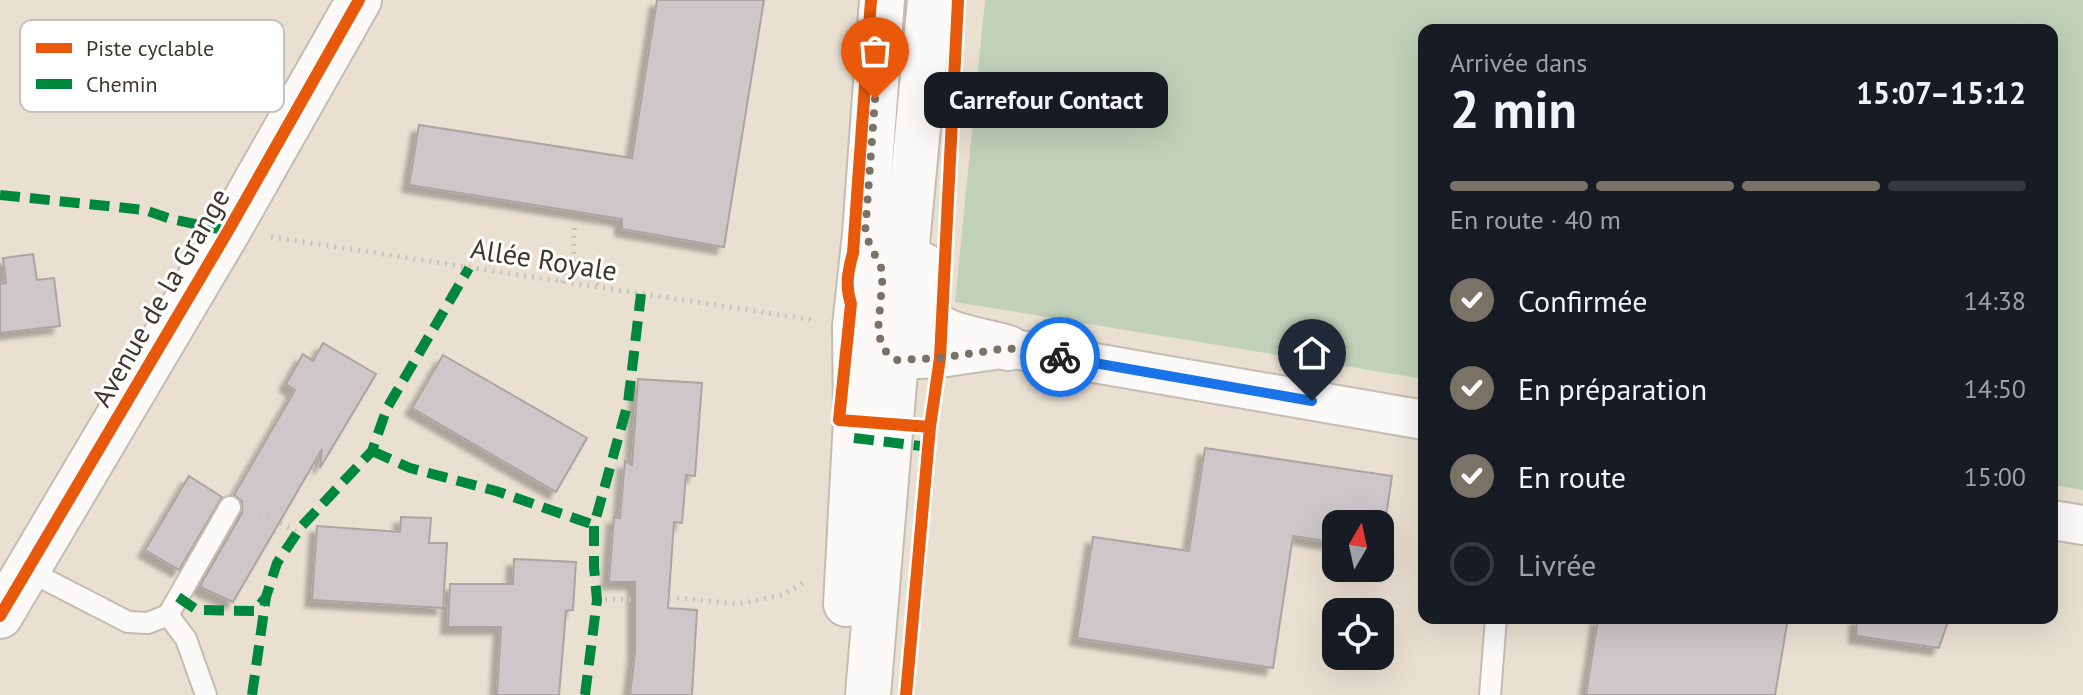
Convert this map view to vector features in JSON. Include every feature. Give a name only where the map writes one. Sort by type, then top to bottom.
[{"type":"main road","name":"Avenue de la Grange","points":[[0,616],[228,231],[359,0]]},
{"type":"main road","points":[[841,695],[856,420],[855,326],[882,0]]},
{"type":"main road","points":[[868,695],[930,0]]},
{"type":"main road","points":[[919,108],[930,151],[921,302],[926,317],[941,330],[1008,348]]},
{"type":"main road","points":[[865,234],[883,272],[878,331],[883,349],[896,360]]},
{"type":"street","points":[[896,360],[940,358],[1008,348],[1418,419]]},
{"type":"street","points":[[2058,521],[2083,525]]},
{"type":"lane","points":[[27,570],[128,622],[148,623],[168,615],[230,507]]},
{"type":"lane","points":[[168,615],[186,639],[206,695]]},
{"type":"lane","points":[[1490,695],[1496,624]]},
{"type":"path","points":[[562,283],[574,261],[574,222]]},
{"type":"path","points":[[574,261],[601,288]]},
{"type":"path","points":[[230,507],[240,502],[297,532]]},
{"type":"path","points":[[597,600],[681,598],[738,604],[782,595],[805,582],[815,581]]},
{"type":"green space","points":[[985,0],[2083,0],[2083,490],[2058,486],[2058,24],[1418,24],[1418,378],[955,302]]},
{"type":"building","points":[[657,0],[764,0],[724,247],[622,229],[622,219],[409,185],[419,125],[632,158]]},
{"type":"building","points":[[33,254],[37,280],[54,278],[60,326],[0,333],[0,284],[6,283],[3,258]]},
{"type":"building","points":[[323,343],[376,374],[320,468],[322,449],[233,602],[202,588],[201,584],[242,513],[242,501],[234,495],[295,390],[286,384],[303,354],[313,361]]},
{"type":"building","points":[[443,355],[587,438],[556,492],[412,408]]},
{"type":"building","points":[[638,379],[702,383],[695,476],[686,475],[682,523],[674,522],[668,608],[697,610],[692,695],[630,695],[635,653],[635,582],[609,582],[614,517],[620,518],[625,461],[632,465]]},
{"type":"building","points":[[1205,448],[1392,476],[1387,510],[1322,510],[1322,541],[1293,536],[1273,668],[1077,638],[1093,537],[1189,551]]},
{"type":"building","points":[[189,476],[222,497],[179,570],[145,550]]},
{"type":"building","points":[[401,517],[431,518],[429,543],[447,543],[443,608],[312,600],[317,526],[400,532]]},
{"type":"building","points":[[514,559],[576,562],[573,610],[566,611],[559,695],[497,695],[501,627],[448,627],[450,584],[513,584]]},
{"type":"building","points":[[1597,624],[1787,624],[1775,695],[1586,695]]},
{"type":"building","points":[[1857,624],[1947,624],[1939,648],[1856,636]]},
{"type":"marked path","points":[[0,195],[145,210],[228,231]]},
{"type":"marked path","points":[[252,695],[266,597],[277,563],[301,527],[372,451],[387,408],[469,268]]},
{"type":"marked path","points":[[585,695],[597,600],[594,525],[628,403],[641,294]]},
{"type":"marked path","points":[[854,438],[929,447]]},
{"type":"marked path","points":[[372,451],[410,468],[496,491],[594,525]]},
{"type":"marked path","points":[[178,597],[197,610],[255,611],[266,597]]},
{"type":"cycle path","points":[[0,616],[228,231],[359,0]]},
{"type":"cycle path","points":[[871,0],[853,253],[848,278],[851,304],[839,420],[930,427]]},
{"type":"cycle path","points":[[906,695],[930,427],[940,358],[958,0]]},
{"type":"way so far","points":[[875,99],[865,234],[883,272],[878,331],[883,349],[896,360],[940,358],[1008,348],[1060,357]]},
{"type":"place","name":"Carrefour Contact","points":[[875,99]]},
{"type":"route","points":[[1060,357],[1312,401]]}]
